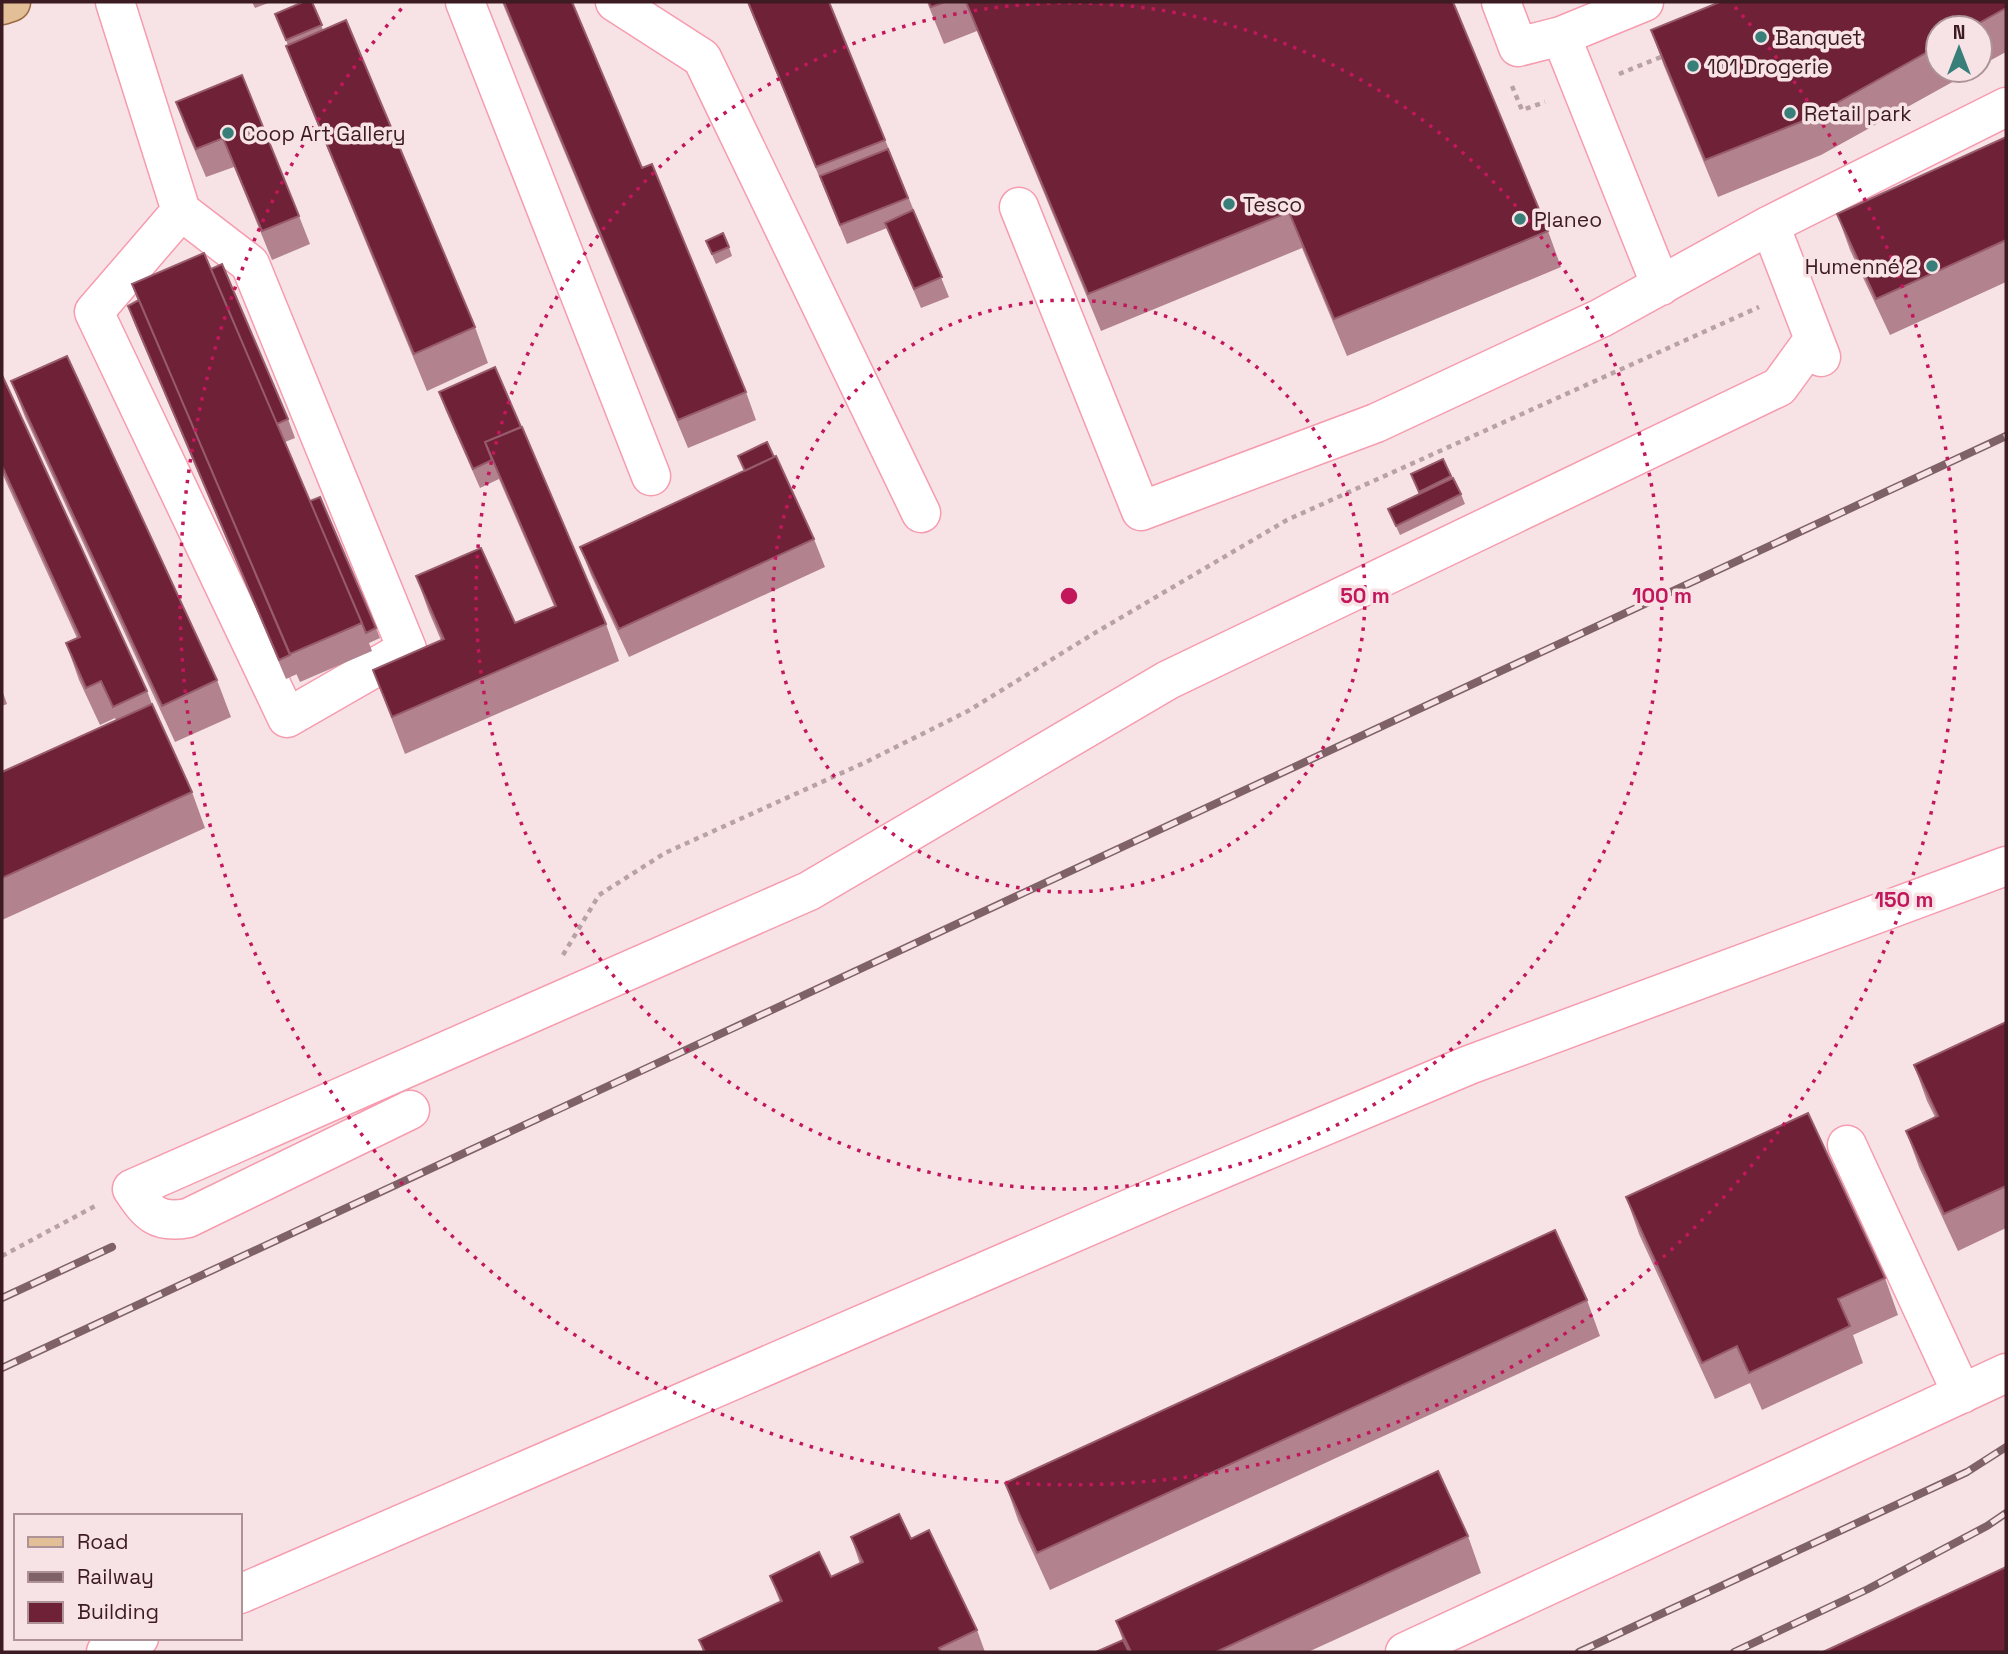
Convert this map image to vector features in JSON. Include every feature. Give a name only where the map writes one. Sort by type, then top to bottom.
[{"type":"main road","points":[[2,5],[11,2]]},
{"type":"lane","points":[[115,2],[181,211],[250,264],[407,649],[287,718],[94,312],[181,211]]},
{"type":"lane","points":[[465,2],[651,476]]},
{"type":"lane","points":[[615,2],[702,58],[920,513]]},
{"type":"lane","points":[[1501,2],[1518,47],[1561,36],[1644,2]]},
{"type":"lane","points":[[1561,36],[1661,286]]},
{"type":"lane","points":[[1019,207],[1141,511],[1376,423],[1601,318],[1770,225],[2006,107]]},
{"type":"lane","points":[[119,1194],[809,891],[1168,680],[1779,387],[1818,348],[1770,225]]},
{"type":"lane","points":[[242,1593],[1177,1188],[1469,1065],[2006,866]]},
{"type":"lane","points":[[119,1194],[148,1212],[175,1220],[188,1218],[410,1110]]},
{"type":"lane","points":[[282,1123],[292,1140],[310,1149],[327,1148],[354,1138]]},
{"type":"lane","points":[[1847,1144],[1962,1394]]},
{"type":"lane","points":[[1405,1652],[2006,1373]]},
{"type":"lane","points":[[106,1652],[134,1640]]},
{"type":"path","points":[[1522,110],[1581,90],[1670,54]]},
{"type":"path","points":[[553,964],[563,955],[598,895],[666,853],[866,762],[968,711],[1287,520],[1796,290]]},
{"type":"path","points":[[2,1256],[119,1194]]},
{"type":"building","points":[[303,2],[312,2],[322,25],[286,40],[275,14]]},
{"type":"building","points":[[504,2],[572,2],[642,168],[652,164],[746,392],[678,420]]},
{"type":"building","points":[[748,2],[829,2],[885,140],[816,167]]},
{"type":"building","points":[[929,2],[945,2],[931,7]]},
{"type":"building","name":"Tesco","points":[[966,2],[1453,2],[1548,231],[1334,319],[1289,212],[1088,294]]},
{"type":"building","name":"Retail park","points":[[1720,2],[2006,2],[2006,8],[1994,15],[1924,14],[1924,54],[1808,119],[1705,160],[1651,30]]},
{"type":"building","points":[[346,20],[475,327],[414,354],[286,46]]},
{"type":"building","points":[[242,75],[299,216],[262,231],[223,138],[196,149],[176,102]]},
{"type":"building","points":[[2006,137],[2006,240],[1876,299],[1837,214]]},
{"type":"building","points":[[888,149],[908,198],[840,225],[820,176]]},
{"type":"building","points":[[913,210],[942,277],[914,289],[885,223]]},
{"type":"building","points":[[723,233],[729,247],[712,254],[706,241]]},
{"type":"building","points":[[204,253],[362,623],[290,654],[132,284]]},
{"type":"building","points":[[222,264],[288,419],[277,424],[211,269]]},
{"type":"building","points":[[139,300],[290,655],[279,660],[128,306]]},
{"type":"building","points":[[67,356],[217,680],[162,706],[11,381]]},
{"type":"building","points":[[495,367],[521,427],[485,442],[492,460],[473,469],[439,392]]},
{"type":"building","points":[[2,375],[147,691],[113,707],[101,681],[86,688],[66,643],[80,637],[2,466]]},
{"type":"building","points":[[522,427],[606,624],[392,717],[373,670],[444,639],[416,576],[481,548],[515,623],[556,606],[485,442]]},
{"type":"building","points":[[767,442],[774,457],[745,471],[738,456]]},
{"type":"building","points":[[776,456],[814,539],[619,629],[580,547]]},
{"type":"building","points":[[1443,459],[1451,476],[1419,492],[1411,474]]},
{"type":"building","points":[[1453,478],[1461,494],[1396,526],[1388,509]]},
{"type":"building","points":[[320,497],[376,628],[366,633],[310,501]]},
{"type":"building","points":[[152,704],[192,792],[2,878],[2,772]]},
{"type":"building","points":[[2006,1022],[2006,1186],[1944,1214],[1906,1131],[1938,1116],[1914,1065]]},
{"type":"building","points":[[1808,1113],[1885,1278],[1838,1299],[1850,1326],[1749,1373],[1737,1346],[1702,1363],[1626,1197]]},
{"type":"building","points":[[1555,1230],[1587,1300],[1037,1553],[1005,1483]]},
{"type":"building","points":[[1438,1471],[1468,1536],[1216,1652],[1131,1652],[1116,1621]]},
{"type":"building","points":[[899,1514],[911,1539],[929,1530],[977,1630],[939,1648],[941,1652],[705,1652],[699,1640],[782,1601],[770,1576],[819,1552],[831,1577],[863,1562],[851,1537]]},
{"type":"building","points":[[2006,1567],[2006,1652],[1823,1652]]},
{"type":"building","points":[[1123,1640],[1129,1652],[1096,1652]]},
{"type":"railway","points":[[2,1368],[2006,436]]},
{"type":"railway","points":[[2,1298],[112,1247]]},
{"type":"railway","points":[[1579,1652],[1967,1472],[2006,1447]]},
{"type":"railway","points":[[1734,1652],[1868,1589],[1987,1526],[2006,1513]]},
{"type":"place","name":"Banquet","points":[[1761,37]]},
{"type":"place","name":"101 Drogerie","points":[[1693,66]]},
{"type":"place","name":"Retail park","points":[[1790,113]]},
{"type":"place","name":"Coop Art Gallery","points":[[228,133]]},
{"type":"place","name":"Tesco","points":[[1229,204]]},
{"type":"place","name":"Planeo","points":[[1520,219]]},
{"type":"place","name":"Humenné 2","points":[[1932,266]]}]
